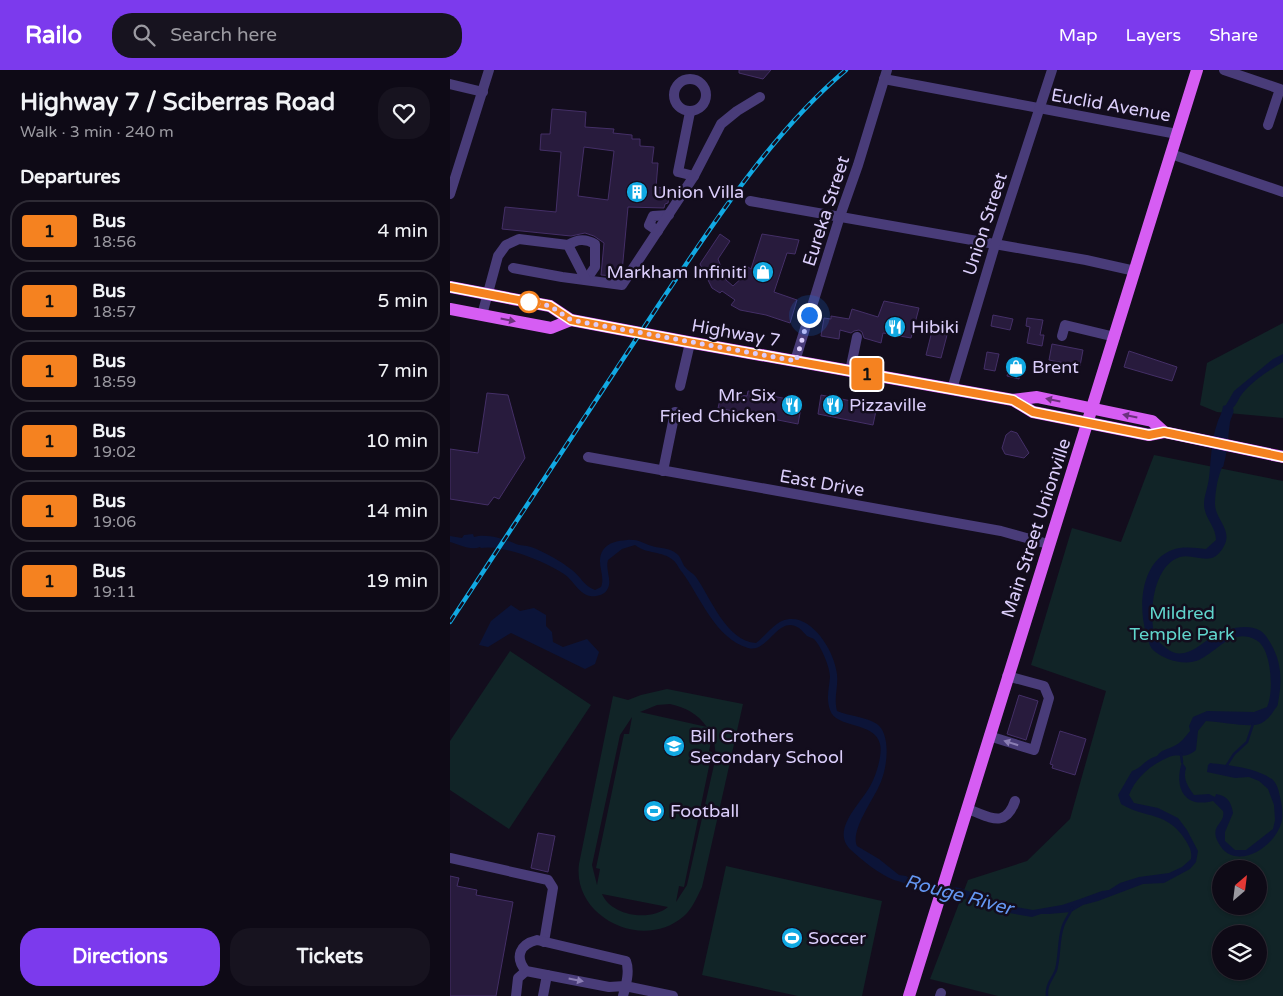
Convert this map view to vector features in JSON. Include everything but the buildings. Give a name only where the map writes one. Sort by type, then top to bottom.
[{"type":"main road","name":"Main Street Unionville","points":[[909,996],[1048,544],[1093,409],[1197,70]]},
{"type":"main road","name":"Highway 7","points":[[450,287],[550,306],[571,320],[1013,400],[1037,397],[1152,421],[1164,432]]},
{"type":"main road","name":"Highway 7","points":[[450,310],[551,328],[571,320]]},
{"type":"main road","name":"Highway 7","points":[[1013,400],[1033,412],[1149,435],[1164,432],[1283,457]]},
{"type":"street","points":[[450,194],[489,70]]},
{"type":"street","name":"Union Street","points":[[952,389],[995,245],[1052,70]]},
{"type":"street","points":[[1224,70],[1281,84],[1268,125]]},
{"type":"street","name":"Euclid Avenue","points":[[885,74],[1039,108],[1177,134]]},
{"type":"street","name":"Eureka Street","points":[[796,361],[885,74]]},
{"type":"street","points":[[695,75],[703,85],[707,95],[704,105],[690,112],[676,104],[674,94],[678,84],[695,75]]},
{"type":"street","points":[[450,84],[483,92]]},
{"type":"street","points":[[513,268],[622,285],[694,176],[721,124],[736,111],[760,97]]},
{"type":"street","points":[[690,112],[678,172],[694,176]]},
{"type":"street","points":[[1171,154],[1283,192]]},
{"type":"street","points":[[750,200],[1086,260],[1135,271]]},
{"type":"street","points":[[482,315],[498,256],[506,244],[519,239],[568,244],[576,239],[590,241],[595,244],[595,267],[586,280]]},
{"type":"street","points":[[568,244],[586,280]]},
{"type":"street","points":[[1062,336],[1065,325],[1115,337]]},
{"type":"street","points":[[850,371],[857,337]]},
{"type":"street","points":[[680,386],[690,342]]},
{"type":"street","points":[[663,472],[675,412]]},
{"type":"street","name":"East Drive","points":[[588,457],[663,472],[967,524],[1048,544]]},
{"type":"street","points":[[989,736],[1034,750],[1049,698],[1048,692],[1044,686],[1007,676]]},
{"type":"street","points":[[967,809],[1003,819],[1011,811],[1015,801]]},
{"type":"street","points":[[450,858],[548,880],[553,888],[544,942]]},
{"type":"street","points":[[625,991],[628,966],[626,961],[537,940],[527,942],[522,948],[519,959],[520,964],[526,971],[625,991],[673,996]]},
{"type":"street","points":[[516,996],[518,978],[526,971]]},
{"type":"street","points":[[543,996],[547,975]]},
{"type":"green space","points":[[1283,323],[1283,418],[1217,412],[1200,405],[1207,363]]},
{"type":"green space","name":"Mildred Temple Park","points":[[1154,455],[1283,481],[1283,996],[998,996],[930,979],[968,880],[1027,861],[1070,819],[1106,691],[1031,665],[1072,528],[1121,542]]},
{"type":"green space","points":[[510,651],[591,705],[509,829],[450,790],[450,741]]},
{"type":"green space","points":[[667,689],[743,704],[702,887],[692,906],[684,916],[667,926],[649,931],[631,929],[614,923],[598,913],[587,900],[580,883],[579,864],[613,696],[628,700]],"holes":[[[670,704],[686,709],[699,718],[707,727],[640,712],[657,705]],[[632,717],[629,734],[624,734],[596,868],[600,869],[597,885],[592,865],[620,735]],[[712,737],[716,756],[687,885],[676,902],[679,886],[684,887],[712,752],[709,751]],[[602,894],[668,907],[660,912],[642,915],[622,912],[607,901]]]},
{"type":"green space","name":"Soccer","points":[[726,866],[882,901],[862,996],[798,996],[702,975]]},
{"type":"water","points":[[1283,354],[1283,362],[1251,385],[1242,394],[1233,408],[1234,412],[1230,422],[1226,453],[1218,478],[1215,500],[1216,509],[1226,535],[1224,546],[1219,553],[1209,559],[1186,556],[1171,562],[1159,578],[1155,589],[1152,613],[1156,638],[1166,648],[1178,653],[1190,651],[1217,634],[1229,629],[1248,627],[1261,631],[1275,651],[1279,665],[1278,706],[1268,718],[1255,725],[1206,721],[1198,731],[1196,750],[1185,756],[1169,757],[1157,763],[1140,777],[1132,788],[1129,795],[1134,803],[1158,808],[1178,818],[1187,830],[1198,851],[1196,862],[1190,869],[1164,883],[1143,884],[1083,905],[1071,912],[1041,914],[1032,917],[998,911],[923,885],[910,886],[894,880],[871,867],[851,850],[845,843],[845,826],[874,779],[878,767],[880,744],[877,737],[871,732],[834,716],[828,701],[830,677],[825,657],[814,639],[807,636],[799,628],[792,625],[785,626],[755,648],[748,648],[736,643],[726,636],[710,616],[674,561],[669,557],[644,550],[635,545],[622,549],[608,560],[609,587],[604,593],[592,596],[586,595],[579,590],[564,574],[535,559],[511,551],[490,547],[468,548],[450,542],[450,536],[462,538],[464,535],[473,534],[474,537],[490,536],[531,547],[563,564],[595,590],[601,587],[602,582],[600,560],[603,550],[608,545],[617,541],[637,541],[671,550],[678,555],[685,567],[696,577],[720,617],[736,635],[745,640],[756,643],[782,621],[792,619],[801,621],[824,641],[834,660],[837,674],[837,711],[877,724],[885,736],[887,754],[884,772],[879,786],[859,824],[856,840],[857,846],[879,859],[899,875],[906,876],[915,881],[960,888],[999,904],[1033,910],[1062,905],[1109,890],[1120,883],[1139,877],[1169,873],[1182,867],[1191,859],[1191,852],[1179,831],[1164,820],[1130,809],[1121,804],[1118,795],[1132,771],[1183,740],[1190,731],[1189,726],[1193,717],[1207,711],[1254,712],[1267,707],[1271,682],[1270,671],[1265,652],[1256,640],[1247,637],[1232,639],[1199,660],[1193,662],[1175,661],[1153,650],[1146,633],[1142,610],[1144,586],[1148,574],[1162,556],[1180,548],[1206,549],[1216,540],[1204,504],[1214,437],[1223,406],[1226,405],[1234,391],[1273,359]]},
{"type":"water","points":[[511,605],[520,611],[534,608],[546,615],[546,626],[552,632],[553,642],[563,647],[587,639],[599,652],[595,664],[585,669],[511,633],[488,647],[479,645],[491,621]]},
{"type":"water","points":[[1182,762],[1186,768],[1186,782],[1194,795],[1209,794],[1215,797],[1216,794],[1223,796],[1230,803],[1233,813],[1225,832],[1225,841],[1235,850],[1246,850],[1273,829],[1275,820],[1274,805],[1268,789],[1259,781],[1249,777],[1235,778],[1207,772],[1208,765],[1210,763],[1243,768],[1273,780],[1279,792],[1282,820],[1272,839],[1264,847],[1244,856],[1234,856],[1225,851],[1218,842],[1215,832],[1222,819],[1223,811],[1213,801],[1194,802],[1183,794],[1179,779]]},
{"type":"waterway","points":[[1227,765],[1234,754],[1247,742],[1253,724]]},
{"type":"waterway","name":"Rouge River","points":[[1181,754],[1182,762]]},
{"type":"waterway","points":[[1047,996],[1048,985],[1056,970],[1061,931],[1072,908]]},
{"type":"railway","points":[[450,622],[720,214],[767,152],[792,123],[818,95],[846,70]]},
{"type":"bus line","name":"1","points":[[450,287],[550,306],[571,320],[1013,400],[1033,412],[1149,435],[1164,432],[1283,457]]},
{"type":"place","name":"Union Villa","points":[[637,192]]},
{"type":"place","name":"Markham Infiniti","points":[[763,272]]},
{"type":"place","name":"Hibiki","points":[[895,327]]},
{"type":"place","name":"Brent","points":[[1016,367]]},
{"type":"place","name":"Mr. Six Fried Chicken","points":[[792,405]]},
{"type":"place","name":"Pizzaville","points":[[833,405]]},
{"type":"place","name":"Bill Crothers Secondary School","points":[[674,746]]},
{"type":"place","name":"Football","points":[[654,811]]},
{"type":"place","name":"Soccer","points":[[792,938]]},
{"type":"route","points":[[529,302],[550,306],[571,320],[796,361],[809,315]]}]
